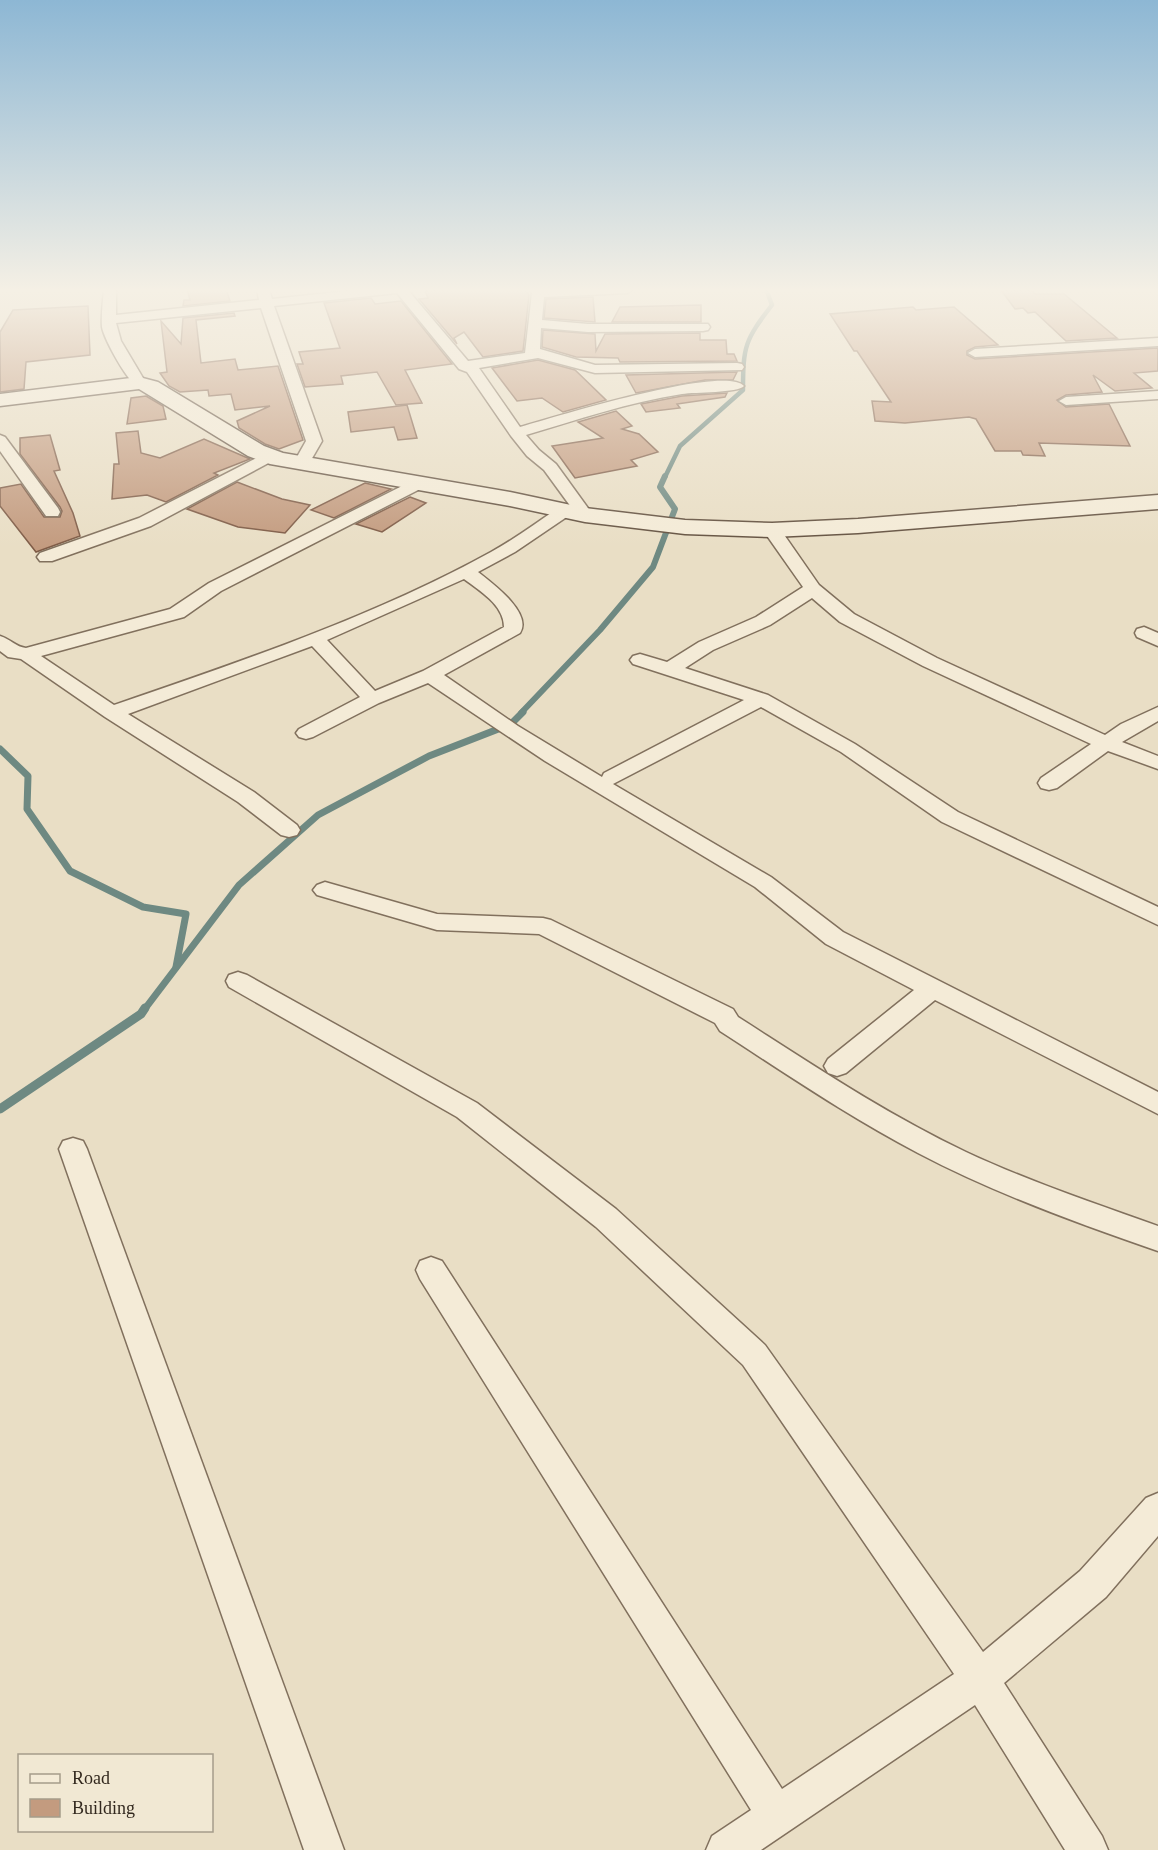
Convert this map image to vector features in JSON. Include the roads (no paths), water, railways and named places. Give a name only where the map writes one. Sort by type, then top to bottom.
[{"type":"street","points":[[134,375],[139,383]]},
{"type":"street","points":[[292,375],[314,441],[301,464]]},
{"type":"street","points":[[476,375],[516,433],[556,475],[576,513]]},
{"type":"street","points":[[0,400],[139,383],[152,386],[230,436],[270,456],[301,464],[576,513],[685,528],[772,530],[1157,504]]},
{"type":"street","points":[[516,433],[632,401],[707,385],[737,386]]},
{"type":"street","points":[[1066,401],[1158,395]]},
{"type":"street","points":[[0,440],[52,512]]},
{"type":"street","points":[[46,557],[145,522],[270,456]]},
{"type":"street","points":[[26,654],[177,613],[215,587],[418,484]]},
{"type":"street","points":[[112,713],[316,639],[490,559],[576,513]]},
{"type":"street","points":[[772,530],[813,589],[847,618],[930,662],[1106,743],[1158,763]]},
{"type":"street","points":[[306,733],[372,699],[430,675],[513,629],[513,618],[496,594],[465,571]]},
{"type":"street","points":[[670,669],[706,646],[763,621],[813,589]]},
{"type":"street","points":[[316,639],[372,699]]},
{"type":"street","points":[[0,642],[15,652],[26,654],[112,713],[246,797],[289,830]]},
{"type":"street","points":[[640,660],[761,699],[848,748],[950,818],[1158,917]]},
{"type":"street","points":[[430,675],[482,714],[767,884],[828,937],[847,944],[1158,1104]]},
{"type":"street","points":[[612,778],[761,699]]},
{"type":"street","points":[[1049,783],[1128,728],[1158,713]]},
{"type":"street","points":[[325,890],[437,922],[543,926],[724,1016],[729,1024],[878,1118],[958,1160],[1034,1193],[1158,1239]]},
{"type":"street","points":[[238,981],[467,1110],[606,1218],[754,1355],[980,1679],[1088,1850]]},
{"type":"street","points":[[837,1066],[933,988]]},
{"type":"street","points":[[73,1149],[324,1850]]},
{"type":"street","points":[[431,1270],[777,1816]]},
{"type":"street","points":[[726,1850],[980,1679],[1093,1584],[1158,1510]]},
{"type":"waterway","points":[[665,477],[680,446],[743,390],[744,375]]},
{"type":"waterway","points":[[521,713],[600,630],[653,567],[675,509],[660,487],[665,476]]},
{"type":"waterway","points":[[144,1010],[239,885],[318,815],[429,756],[511,724],[523,712]]},
{"type":"waterway","points":[[0,749],[28,776],[27,809],[70,871],[143,907],[186,914],[176,967]]},
{"type":"waterway","points":[[0,1109],[141,1014],[145,1008]]}]
